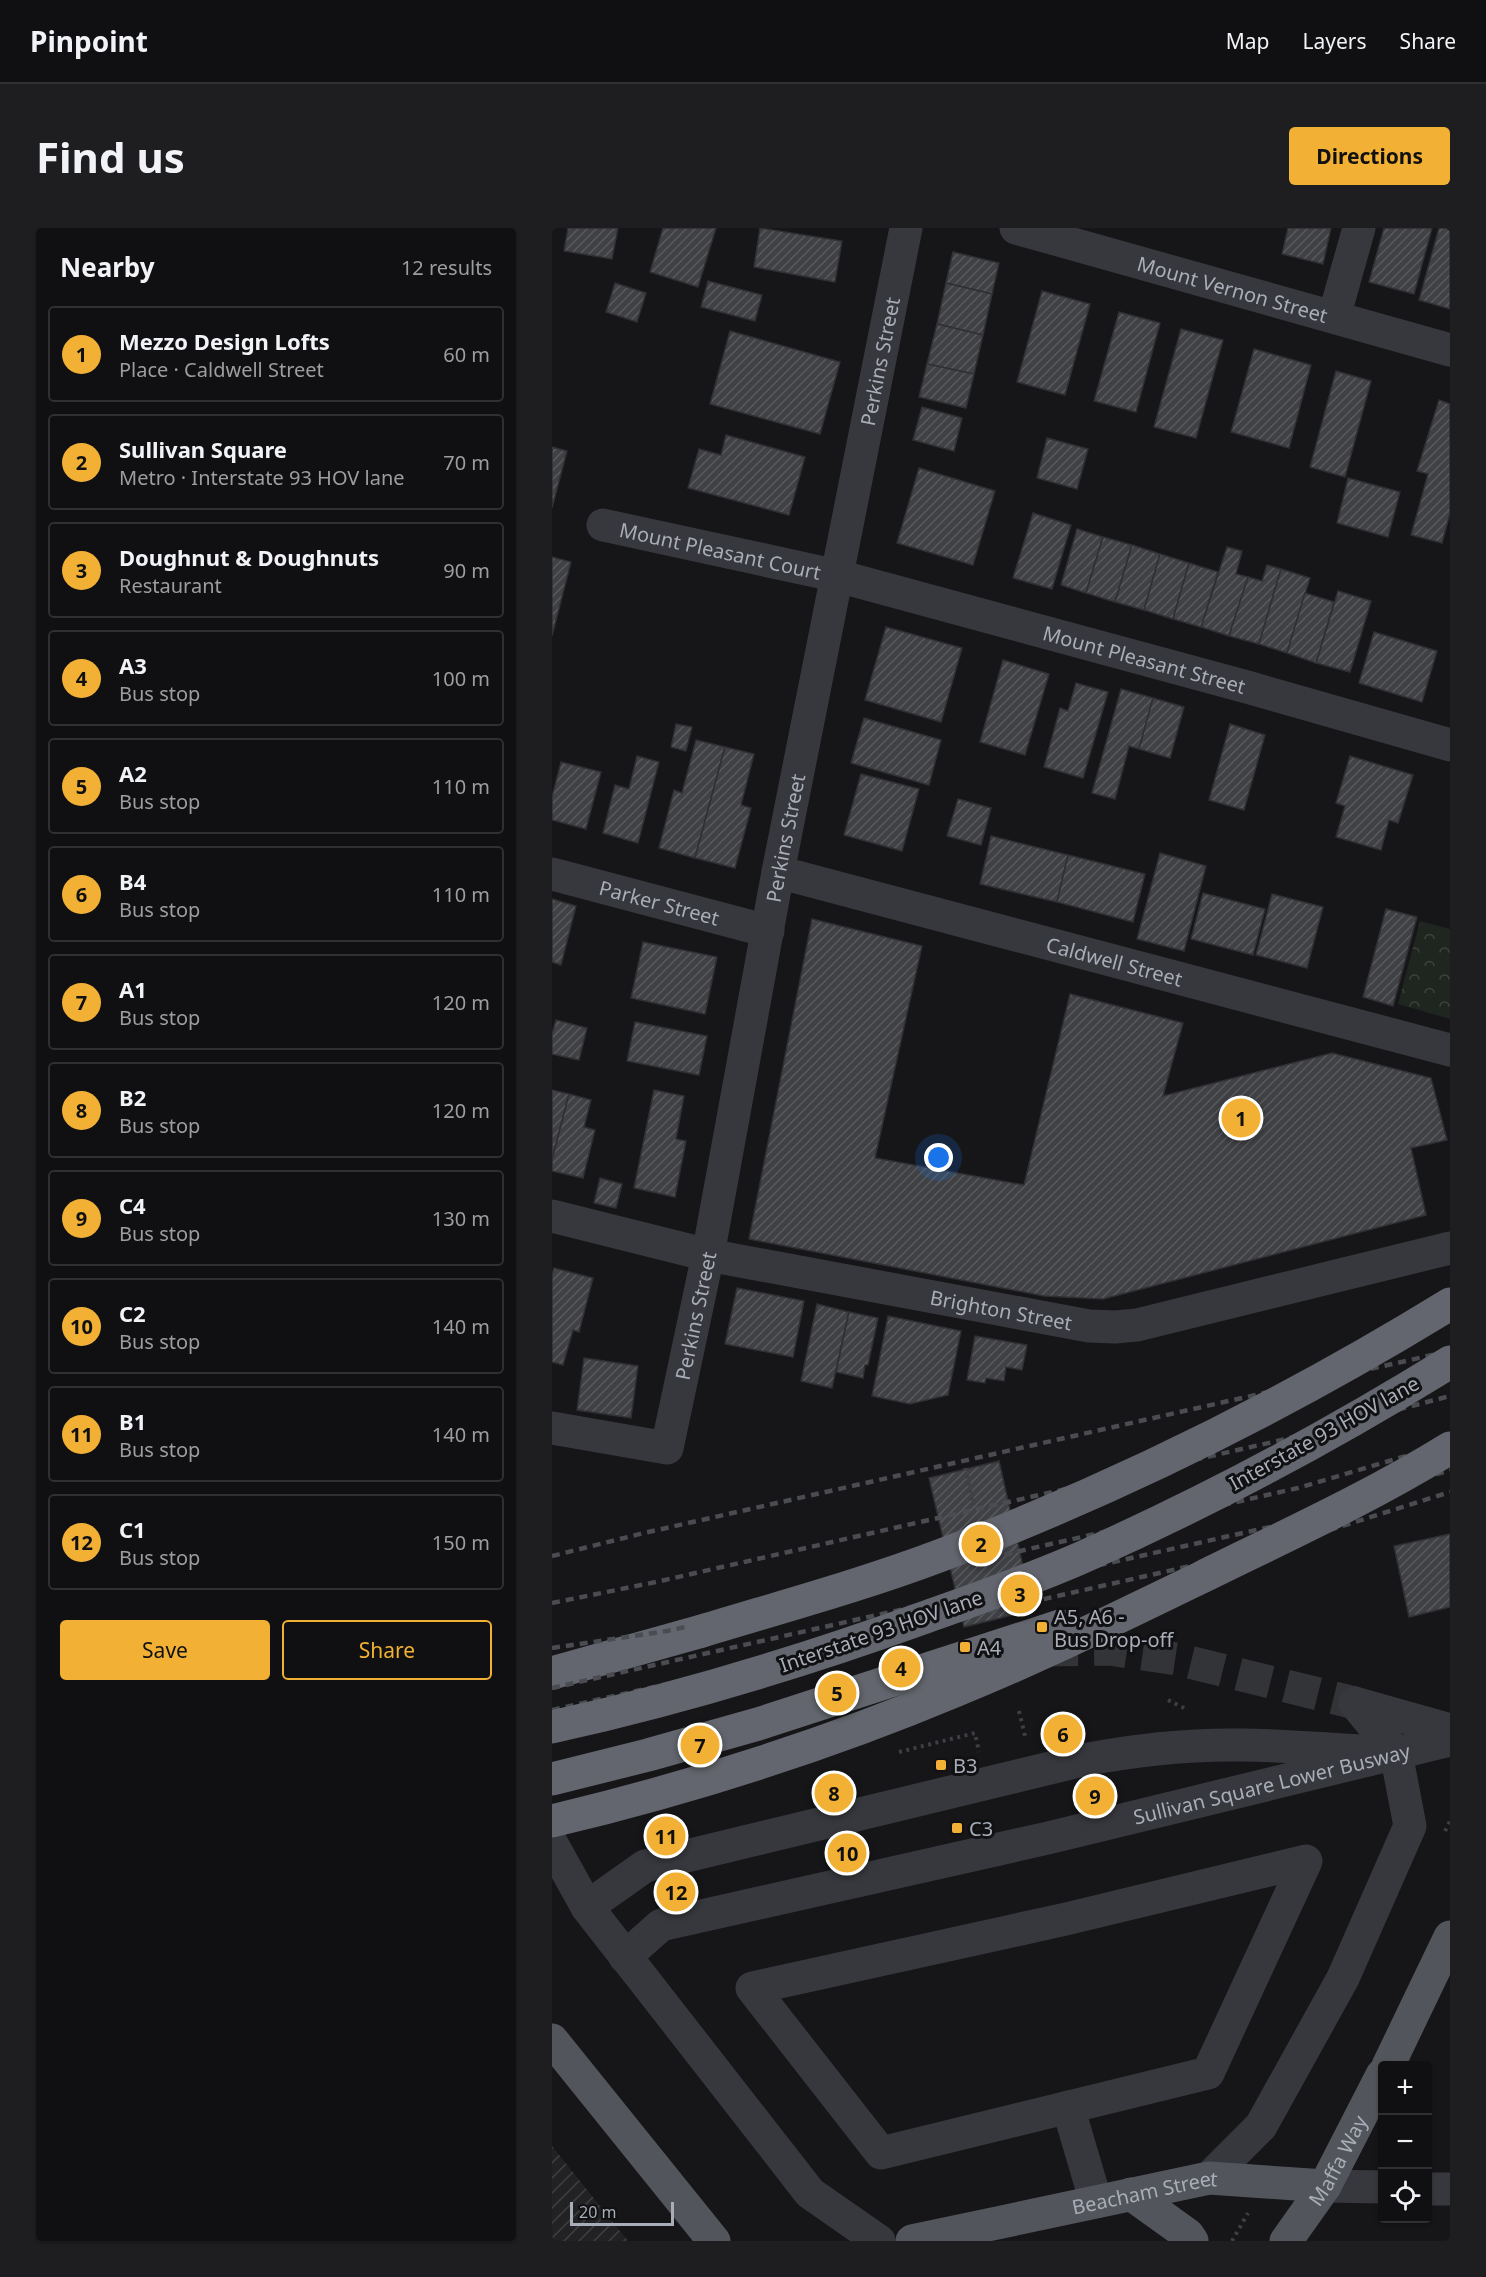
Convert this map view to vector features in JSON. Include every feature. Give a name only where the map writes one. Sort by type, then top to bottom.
[{"type":"highway","points":[[552,1673],[822,1595],[938,1556],[1056,1509],[1289,1396],[1450,1304]]},
{"type":"highway","name":"Interstate 93 HOV lane","points":[[552,1727],[713,1687],[836,1650],[1082,1557],[1314,1443],[1450,1362]]},
{"type":"highway","points":[[552,1821],[721,1776],[840,1736],[957,1691],[1073,1640],[1187,1584],[1419,1468],[1450,1448]]},
{"type":"highway","points":[[552,1779],[758,1724],[1187,1584]]},
{"type":"highway","points":[[552,1655],[702,1630]]},
{"type":"main road","points":[[1390,2061],[1450,1937]]},
{"type":"main road","points":[[552,2040],[710,2239]]},
{"type":"main road","name":"Maffa Way","points":[[1286,2241],[1325,2186],[1378,2085]]},
{"type":"main road","name":"Beacham Street","points":[[912,2241],[1209,2178],[1325,2186]]},
{"type":"main road","points":[[1131,2194],[1188,2235],[1192,2241]]},
{"type":"street","name":"Perkins Street","points":[[552,1428],[667,1448],[708,1255],[778,873],[906,228]]},
{"type":"street","name":"Mount Vernon Street","points":[[1016,228],[1450,350]]},
{"type":"street","points":[[1334,317],[1359,228]]},
{"type":"street","name":"Mount Pleasant Court","points":[[603,525],[838,576]]},
{"type":"street","name":"Mount Pleasant Street","points":[[838,576],[1236,684],[1450,745]]},
{"type":"street","name":"Caldwell Street","points":[[778,873],[1450,1050]]},
{"type":"street","name":"Parker Street","points":[[552,874],[768,931]]},
{"type":"street","name":"Brighton Street","points":[[552,1216],[708,1255],[1089,1326],[1115,1327],[1137,1325],[1450,1248]]},
{"type":"street","points":[[1209,2178],[1261,2126],[1343,1978],[1410,1826],[1396,1753],[1355,1703],[1450,1730]]},
{"type":"street","points":[[1396,1753],[1450,1740]]},
{"type":"street","name":"Sullivan Square Lower Busway","points":[[587,1906],[645,1866],[1063,1765],[1126,1752],[1170,1747],[1242,1745],[1396,1753]]},
{"type":"street","name":"Sullivan Square Lower Busway","points":[[625,1957],[661,1925],[1048,1838],[1396,1753]]},
{"type":"street","points":[[552,1844],[587,1906],[810,2193],[879,2241]]},
{"type":"street","points":[[1306,1861],[1208,2073],[1068,2107],[881,2153],[752,1988],[1066,1919],[1306,1861]]},
{"type":"street","points":[[1068,2107],[1096,2202]]},
{"type":"street","name":"Beacham Street","points":[[1325,2186],[1378,2187]]},
{"type":"street","points":[[1432,2189],[1450,2189]]},
{"type":"path","points":[[1168,1700],[1186,1709]]},
{"type":"path","points":[[1019,1711],[1023,1730]]},
{"type":"path","points":[[894,1754],[975,1733],[980,1755]]},
{"type":"path","points":[[1232,2241],[1246,2220],[1251,2223]]},
{"type":"shaded area","points":[[552,2146],[628,2241],[552,2241]]},
{"type":"green space","points":[[1420,921],[1450,929],[1450,1019],[1398,1004]]},
{"type":"building","points":[[568,228],[618,228],[612,259],[564,251]]},
{"type":"building","points":[[663,228],[716,228],[698,287],[650,272]]},
{"type":"building","points":[[760,228],[842,241],[835,282],[754,267]]},
{"type":"building","points":[[1288,228],[1331,228],[1323,264],[1282,254]]},
{"type":"building","points":[[1384,228],[1432,228],[1414,294],[1369,282]]},
{"type":"building","points":[[1439,228],[1450,228],[1450,309],[1419,300]]},
{"type":"building","points":[[953,252],[999,263],[992,294],[946,283]]},
{"type":"building","points":[[708,281],[762,295],[755,321],[701,307]]},
{"type":"building","points":[[615,283],[646,293],[637,322],[606,312]]},
{"type":"building","points":[[946,283],[992,294],[983,335],[937,324]]},
{"type":"building","points":[[1042,291],[1090,304],[1065,395],[1017,382]]},
{"type":"building","points":[[1119,312],[1160,323],[1136,412],[1094,401]]},
{"type":"building","points":[[937,324],[983,335],[974,374],[927,364]]},
{"type":"building","points":[[1181,329],[1223,340],[1196,438],[1154,427]]},
{"type":"building","points":[[730,331],[840,362],[820,434],[710,404]]},
{"type":"building","points":[[1254,349],[1311,365],[1289,448],[1231,432]]},
{"type":"building","points":[[927,364],[974,374],[966,408],[919,397]]},
{"type":"building","points":[[1336,371],[1371,381],[1345,477],[1310,467]]},
{"type":"building","points":[[1439,400],[1450,404],[1450,513],[1442,543],[1411,535],[1428,474],[1417,471]]},
{"type":"building","points":[[922,407],[962,418],[954,451],[913,440]]},
{"type":"building","points":[[726,435],[805,457],[789,515],[688,488],[699,449],[721,455]]},
{"type":"building","points":[[1047,438],[1088,449],[1077,489],[1037,478]]},
{"type":"building","points":[[552,447],[567,451],[552,508]]},
{"type":"building","points":[[919,468],[995,491],[973,565],[897,543]]},
{"type":"building","points":[[1348,478],[1400,492],[1388,537],[1337,523]]},
{"type":"building","points":[[1033,513],[1071,525],[1052,589],[1013,578]]},
{"type":"building","points":[[1077,529],[1103,537],[1086,593],[1061,585]]},
{"type":"building","points":[[1103,537],[1132,545],[1115,602],[1086,593]]},
{"type":"building","points":[[1132,545],[1160,554],[1144,610],[1115,602]]},
{"type":"building","points":[[1227,547],[1242,551],[1236,574],[1248,577],[1229,636],[1201,627]]},
{"type":"building","points":[[1160,554],[1189,563],[1173,619],[1144,610]]},
{"type":"building","points":[[552,557],[571,562],[552,636]]},
{"type":"building","points":[[1189,563],[1218,572],[1201,627],[1173,619]]},
{"type":"building","points":[[1267,565],[1281,569],[1259,644],[1229,636],[1248,577],[1262,581]]},
{"type":"building","points":[[1281,569],[1310,578],[1287,653],[1259,644]]},
{"type":"building","points":[[1338,591],[1371,601],[1350,672],[1316,663]]},
{"type":"building","points":[[1305,593],[1334,602],[1316,663],[1287,653]]},
{"type":"building","points":[[886,627],[962,648],[941,722],[865,700]]},
{"type":"building","points":[[1374,632],[1437,651],[1422,702],[1359,683]]},
{"type":"building","points":[[1003,660],[1049,674],[1025,755],[980,742]]},
{"type":"building","points":[[1076,683],[1108,692],[1083,778],[1044,767],[1060,708],[1068,711]]},
{"type":"building","points":[[1121,689],[1153,698],[1139,749],[1129,746],[1115,799],[1092,793]]},
{"type":"building","points":[[1153,698],[1184,707],[1170,758],[1139,749]]},
{"type":"building","points":[[864,718],[941,740],[929,785],[851,763]]},
{"type":"building","points":[[676,724],[692,727],[686,751],[671,747]]},
{"type":"building","points":[[1230,724],[1265,735],[1244,810],[1209,800]]},
{"type":"building","points":[[696,740],[725,747],[695,858],[659,848],[674,790],[682,793]]},
{"type":"building","points":[[725,747],[754,754],[741,805],[751,808],[735,868],[695,858]]},
{"type":"building","points":[[637,756],[659,762],[638,843],[603,833],[615,785],[629,789]]},
{"type":"building","points":[[1350,756],[1413,775],[1398,823],[1389,820],[1381,850],[1336,837],[1345,806],[1336,803]]},
{"type":"building","points":[[561,762],[601,772],[586,829],[552,820],[552,797]]},
{"type":"building","points":[[861,774],[919,789],[902,851],[844,835]]},
{"type":"building","points":[[958,799],[991,808],[981,845],[947,836]]},
{"type":"building","points":[[991,836],[1068,855],[1057,902],[980,884]]},
{"type":"building","points":[[1160,853],[1206,866],[1184,951],[1137,939]]},
{"type":"building","points":[[1068,855],[1145,874],[1133,922],[1057,902]]},
{"type":"building","points":[[1203,893],[1265,909],[1253,955],[1191,939]]},
{"type":"building","points":[[1272,894],[1323,907],[1307,968],[1256,955]]},
{"type":"building","points":[[552,899],[576,906],[561,965],[552,962]]},
{"type":"building","points":[[1386,909],[1417,917],[1393,1006],[1363,997]]},
{"type":"building","points":[[812,919],[922,946],[875,1158],[1024,1185],[1070,994],[1183,1023],[1163,1096],[1332,1053],[1431,1078],[1447,1140],[1411,1148],[1426,1215],[1103,1299],[1044,1296],[749,1239]]},
{"type":"building","points":[[643,942],[717,957],[705,1014],[631,998]]},
{"type":"building","points":[[556,1020],[587,1028],[579,1060],[552,1054],[552,1034]]},
{"type":"building","points":[[635,1022],[707,1036],[699,1075],[627,1061]]},
{"type":"building","points":[[552,1090],[569,1094],[552,1160]]},
{"type":"building","points":[[654,1090],[684,1096],[676,1139],[686,1141],[675,1197],[634,1188]]},
{"type":"building","points":[[569,1094],[591,1100],[584,1127],[595,1130],[583,1178],[552,1171],[552,1160]]},
{"type":"building","points":[[600,1178],[622,1184],[616,1208],[594,1203]]},
{"type":"building","points":[[554,1268],[593,1278],[579,1332],[573,1330],[563,1365],[552,1362],[552,1275]]},
{"type":"building","points":[[737,1288],[804,1301],[793,1357],[725,1344]]},
{"type":"building","points":[[817,1304],[849,1312],[832,1388],[801,1381]]},
{"type":"building","points":[[849,1312],[878,1318],[863,1378],[836,1372]]},
{"type":"building","points":[[888,1316],[961,1331],[948,1395],[910,1404],[872,1396]]},
{"type":"building","points":[[975,1336],[1027,1345],[1022,1370],[1006,1367],[1004,1381],[986,1378],[985,1383],[967,1380]]},
{"type":"building","points":[[584,1358],[638,1366],[631,1418],[577,1410]]},
{"type":"building","points":[[999,1461],[1033,1610],[964,1627],[929,1478]]},
{"type":"building","points":[[1450,1534],[1450,1607],[1409,1617],[1394,1546]]},
{"type":"tunnel","points":[[1045,1650],[1109,1649],[1177,1659],[1355,1703]]},
{"type":"railway","points":[[552,1556],[644,1533],[1450,1351]]},
{"type":"railway","points":[[552,1603],[656,1582],[1286,1439],[1450,1396]]},
{"type":"railway","points":[[552,1648],[667,1631],[1298,1488],[1450,1443]]},
{"type":"railway","points":[[552,1688],[1274,1526],[1450,1470]]},
{"type":"railway","points":[[552,1710],[1279,1546],[1450,1492]]},
{"type":"place","name":"Mezzo Design Lofts","points":[[1241,1118]]},
{"type":"place","name":"Sullivan Square","points":[[981,1544]]},
{"type":"place","name":"Doughnut & Doughnuts","points":[[1020,1594]]},
{"type":"place","name":"A5, A6 - Bus Drop-off","points":[[1042,1627]]},
{"type":"place","name":"A4","points":[[965,1647]]},
{"type":"place","name":"A3","points":[[901,1668]]},
{"type":"place","name":"A2","points":[[837,1693]]},
{"type":"place","name":"B4","points":[[1063,1734]]},
{"type":"place","name":"A1","points":[[700,1745]]},
{"type":"place","name":"B3","points":[[941,1765]]},
{"type":"place","name":"B2","points":[[834,1793]]},
{"type":"place","name":"C4","points":[[1095,1796]]},
{"type":"place","name":"C3","points":[[957,1828]]},
{"type":"place","name":"B1","points":[[666,1836]]},
{"type":"place","name":"C2","points":[[847,1853]]},
{"type":"place","name":"C1","points":[[676,1892]]}]
